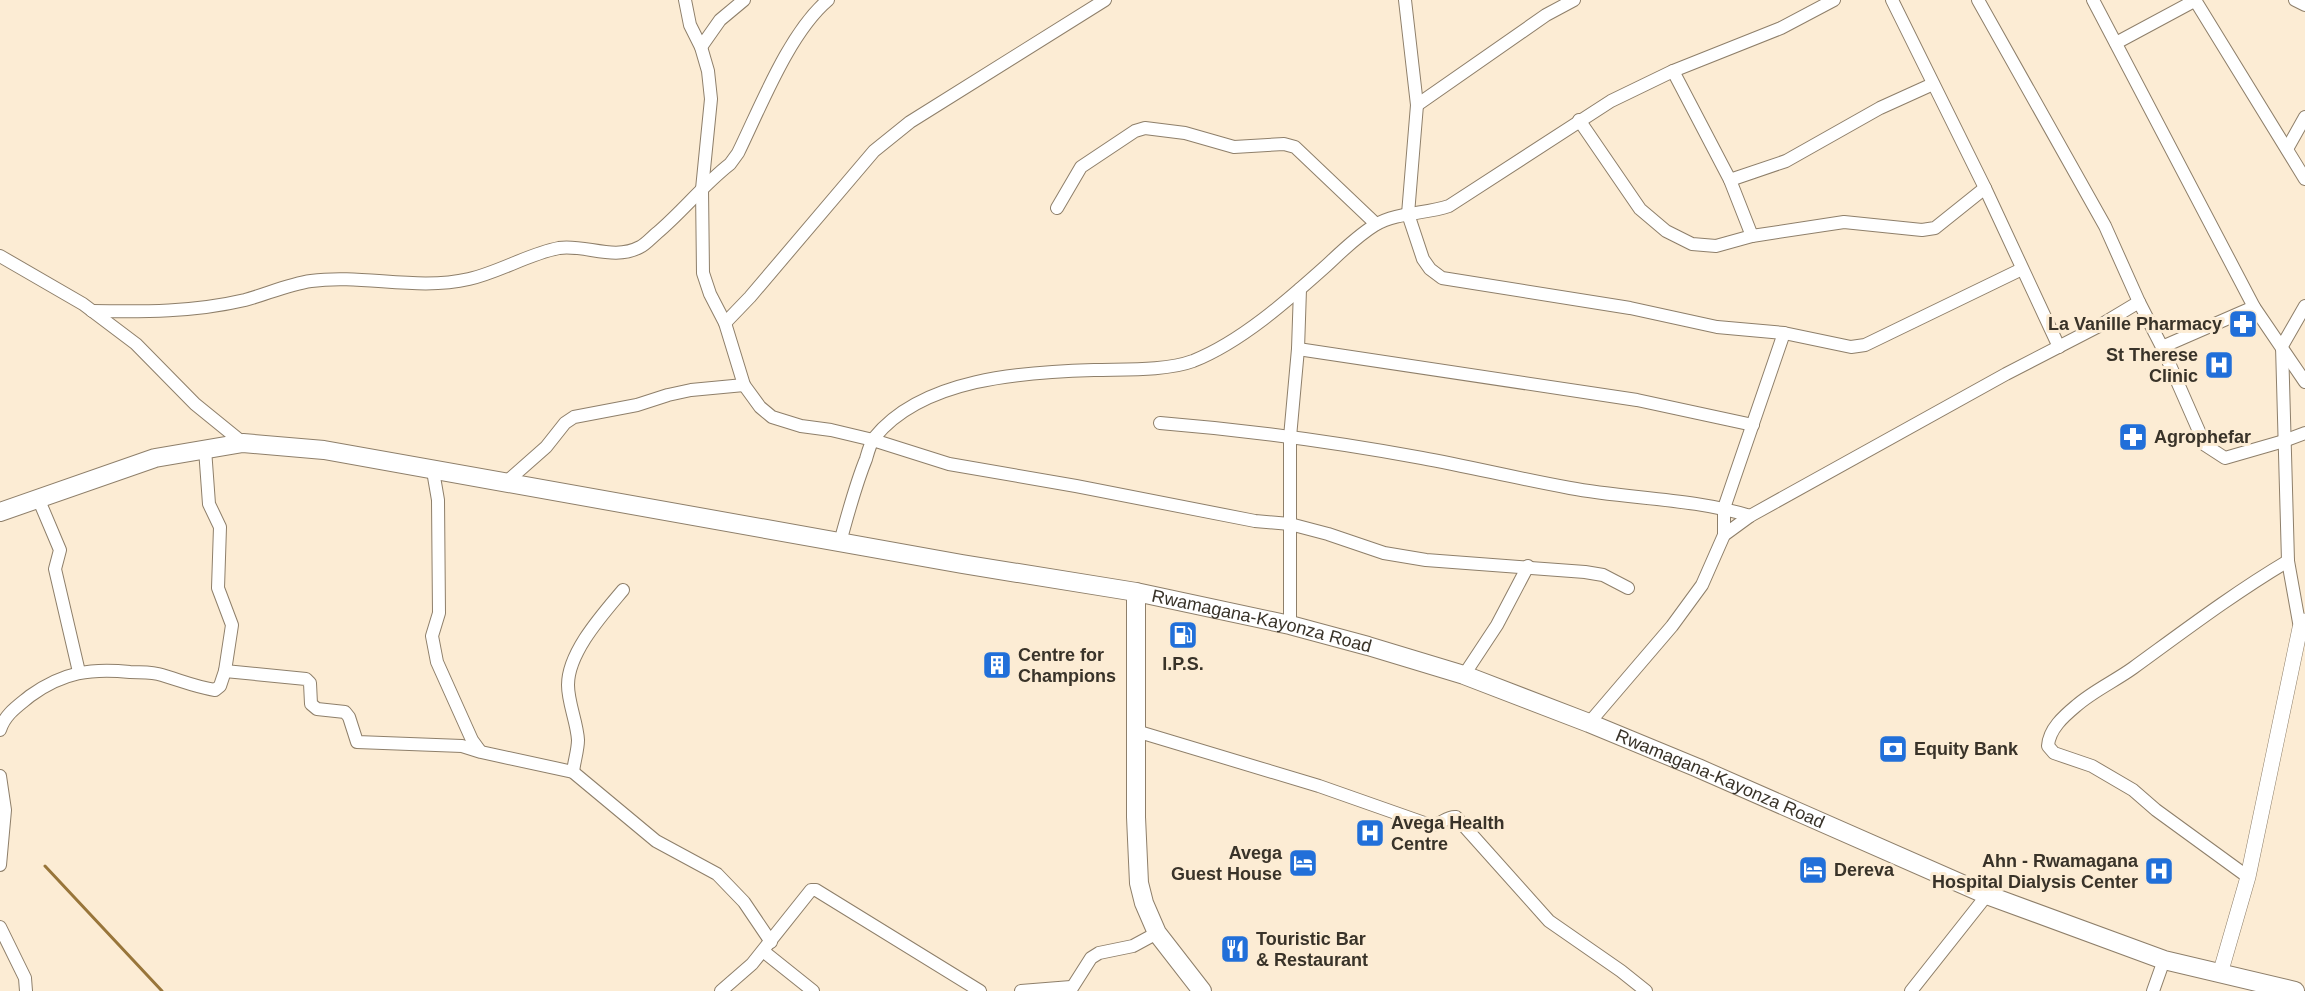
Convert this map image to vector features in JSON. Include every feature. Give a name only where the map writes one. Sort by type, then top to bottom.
[{"type":"highway","name":"Rwamagana-Kayonza Road","points":[[0,512],[155,458],[243,443],[324,450],[504,484],[1136,592],[1290,625],[1464,675],[1698,768],[1987,895],[2164,960],[2295,991]]},
{"type":"highway","points":[[1136,592],[1138,883],[1157,933],[1202,991]]},
{"type":"main road","points":[[2220,974],[2248,877],[2303,625]]},
{"type":"street","points":[[685,0],[690,25],[701,47],[708,71],[711,99],[702,189],[703,273],[710,294],[725,323],[744,385],[760,407],[772,417],[801,426],[873,440],[949,464],[1255,521],[1290,524],[1384,553],[1426,560],[1603,575],[1628,588]]},
{"type":"street","points":[[701,47],[720,20],[744,0]]},
{"type":"street","points":[[92,311],[194,310],[245,300],[310,281],[357,279],[444,283],[470,279],[560,248],[600,253],[640,247],[668,224],[738,153],[797,36],[813,13],[828,0]]},
{"type":"street","points":[[725,323],[750,297],[874,151],[910,122],[1105,0]]},
{"type":"street","points":[[1405,0],[1418,105],[1408,214],[1423,259],[1430,270],[1442,278],[1619,306],[1717,327],[1784,333],[1851,347],[1865,345],[2022,269]]},
{"type":"street","points":[[1418,105],[1546,15],[1574,0]]},
{"type":"street","points":[[840,542],[856,485],[873,440],[898,415],[959,386],[996,378],[1068,371],[1148,368],[1192,361],[1231,341],[1300,289],[1376,224],[1408,214],[1433,211],[1449,206],[1611,101],[1673,71],[1781,28],[1834,0]]},
{"type":"street","points":[[1892,0],[1985,188],[2059,347]]},
{"type":"street","points":[[1978,0],[2105,226],[2205,444],[2225,458],[2284,441],[2305,432]]},
{"type":"street","points":[[2093,0],[2254,307],[2305,382]]},
{"type":"street","points":[[2116,43],[2195,0],[2305,179]]},
{"type":"street","points":[[2295,0],[2305,5]]},
{"type":"street","points":[[1673,71],[1730,180],[1752,236]]},
{"type":"street","points":[[1730,180],[1786,161],[1880,108],[1933,84]]},
{"type":"street","points":[[2287,149],[2305,117]]},
{"type":"street","points":[[1579,120],[1640,208],[1666,231],[1692,244],[1716,246],[1752,236],[1844,222],[1922,230],[1935,228],[1985,188]]},
{"type":"street","points":[[1057,208],[1081,167],[1127,135],[1145,128],[1185,133],[1233,147],[1284,144],[1295,147],[1376,224]]},
{"type":"street","points":[[707,152],[724,169]]},
{"type":"street","points":[[0,256],[92,311],[136,344],[195,404],[243,443]]},
{"type":"street","points":[[1290,625],[1290,437],[1298,349],[1300,289]]},
{"type":"street","points":[[1724,535],[1750,516],[2139,302]]},
{"type":"street","points":[[2303,625],[2288,561],[2282,346],[2305,306]]},
{"type":"street","points":[[2162,347],[2254,307]]},
{"type":"street","points":[[1589,723],[1672,626],[1702,585],[1724,535],[1724,508],[1784,333]]},
{"type":"street","points":[[1298,349],[1637,400],[1753,425]]},
{"type":"street","points":[[504,484],[546,447],[565,423],[573,417],[637,405],[691,390],[744,385]]},
{"type":"street","points":[[1160,423],[1226,428],[1290,437],[1422,458],[1571,488],[1724,508],[1750,516]]},
{"type":"street","points":[[0,729],[13,709],[37,692],[78,672],[104,669],[157,674],[197,687],[215,690],[220,686],[225,671],[232,625],[218,588],[220,527],[209,504],[205,449]]},
{"type":"street","points":[[434,471],[438,500],[439,613],[432,636],[437,662],[472,740],[481,752]]},
{"type":"street","points":[[38,498],[60,550],[55,569],[78,672]]},
{"type":"street","points":[[2248,877],[2156,810],[2133,790],[2092,766],[2054,753],[2048,746],[2049,738],[2057,725],[2078,704],[2114,682],[2246,586],[2288,561]]},
{"type":"street","points":[[1464,675],[1497,625],[1528,567]]},
{"type":"street","points":[[573,772],[578,741],[568,685],[570,670],[574,657],[587,637],[603,613],[623,590]]},
{"type":"street","points":[[225,671],[306,679],[310,683],[311,704],[317,709],[345,712],[349,717],[357,742],[462,746],[573,772],[656,841],[717,874],[744,902],[767,946],[813,991]]},
{"type":"street","points":[[1136,731],[1319,786],[1430,825],[1456,817],[1549,921],[1646,991]]},
{"type":"street","points":[[0,776],[5,810],[0,865]]},
{"type":"street","points":[[721,991],[767,946],[811,890],[816,890],[980,991]]},
{"type":"street","points":[[1911,991],[1987,895]]},
{"type":"street","points":[[0,927],[25,978],[26,991]]},
{"type":"street","points":[[1021,991],[1070,989],[1091,958],[1099,952],[1133,946],[1157,933]]},
{"type":"street","points":[[2153,991],[2164,960]]},
{"type":"waterway","points":[[45,866],[162,991]]},
{"type":"place","name":"La Vanille Pharmacy","points":[[2243,324]]},
{"type":"place","name":"St Therese Clinic","points":[[2219,365]]},
{"type":"place","name":"Agrophefar","points":[[2133,437]]},
{"type":"place","name":"I.P.S.","points":[[1183,635]]},
{"type":"place","name":"Centre for Champions","points":[[997,665]]},
{"type":"place","name":"Equity Bank","points":[[1893,749]]},
{"type":"place","name":"Avega Health Centre","points":[[1370,833]]},
{"type":"place","name":"Avega Guest House","points":[[1303,863]]},
{"type":"place","name":"Dereva","points":[[1813,870]]},
{"type":"place","name":"Ahn - Rwamagana Hospital Dialysis Center","points":[[2159,871]]},
{"type":"place","name":"Touristic Bar & Restaurant","points":[[1235,949]]}]
